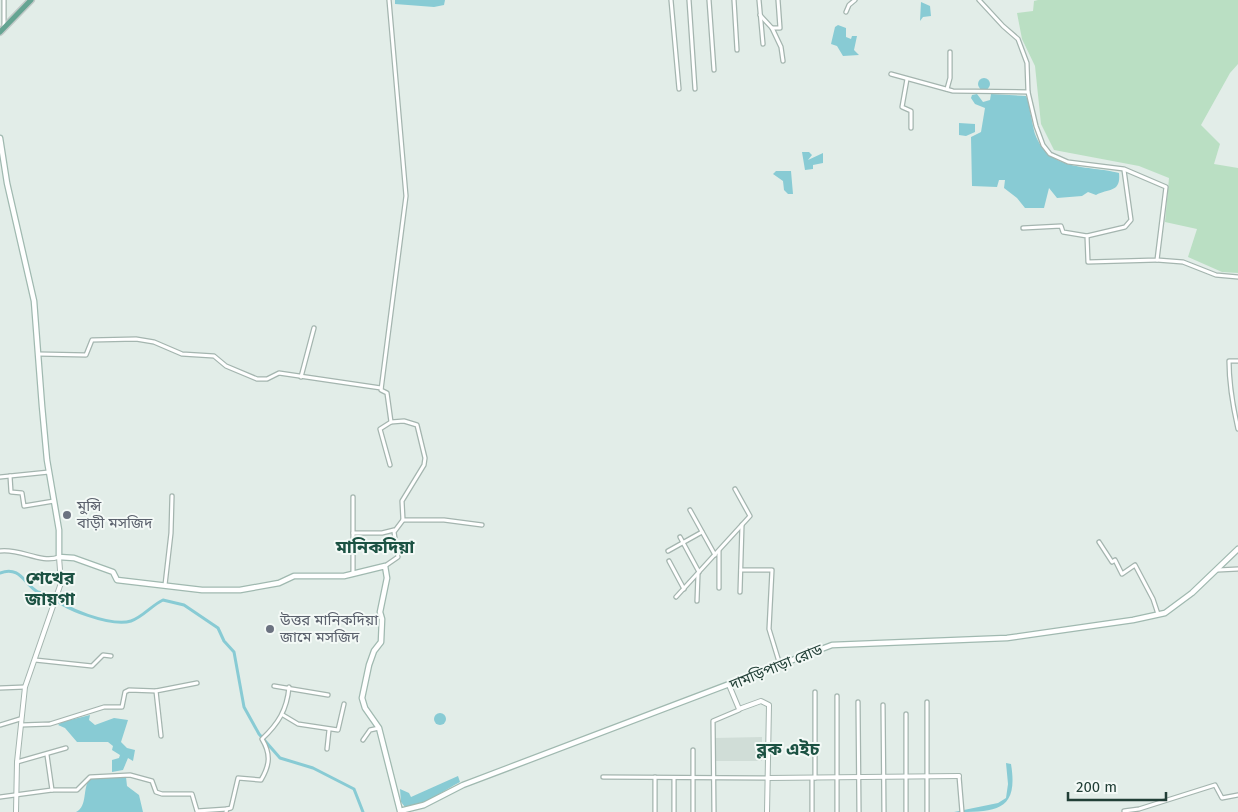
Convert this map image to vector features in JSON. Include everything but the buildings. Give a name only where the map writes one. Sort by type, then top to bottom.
[{"type":"main road","points":[[2,30],[31,0]]},
{"type":"main road","points":[[0,138],[7,183],[32,289],[42,406],[49,472],[59,530],[60,557],[74,558],[113,572],[117,580],[202,590],[240,590],[279,583],[294,576],[339,576],[385,566],[387,578],[380,612],[382,619],[381,642],[374,651],[362,693],[365,708],[379,728],[400,812]]},
{"type":"main road","name":"দামড়িপাড়া রোড","points":[[400,812],[424,805],[463,785],[729,685],[821,648],[841,644],[1007,638],[1158,615],[1177,606],[1218,570],[1238,549]]},
{"type":"street","points":[[2,30],[4,0]]},
{"type":"street","points":[[381,388],[406,196],[389,0]]},
{"type":"street","points":[[672,0],[679,90]]},
{"type":"street","points":[[689,0],[695,89]]},
{"type":"street","points":[[709,0],[714,70]]},
{"type":"street","points":[[734,0],[737,50]]},
{"type":"street","points":[[759,0],[763,44]]},
{"type":"street","points":[[772,28],[780,28],[778,0]]},
{"type":"street","points":[[846,12],[849,5],[855,0]]},
{"type":"street","points":[[979,0],[1002,26],[1018,39],[1026,63],[1028,92],[1040,140],[1050,154],[1068,162],[1124,170],[1166,187],[1157,260]]},
{"type":"street","points":[[760,15],[772,28],[781,47],[783,61]]},
{"type":"street","points":[[947,89],[950,78],[950,52]]},
{"type":"street","points":[[891,74],[962,92],[1028,92]]},
{"type":"street","points":[[907,79],[902,107],[912,111],[911,128]]},
{"type":"street","points":[[1023,228],[1061,226],[1063,232],[1086,236],[1125,227],[1131,220],[1124,170]]},
{"type":"street","points":[[1086,236],[1088,262],[1157,260],[1183,262],[1216,274],[1238,277]]},
{"type":"street","points":[[301,377],[314,328]]},
{"type":"street","points":[[39,354],[86,355],[92,340],[136,339],[154,342],[182,354],[214,356],[226,366],[257,379],[267,378],[279,373],[381,388],[381,390],[387,392],[391,422]]},
{"type":"street","points":[[1238,360],[1229,361],[1232,402],[1238,429]]},
{"type":"street","points":[[352,533],[382,533],[395,530],[403,520],[402,501],[425,463],[416,426],[404,421],[391,422],[380,429],[390,465]]},
{"type":"street","points":[[0,477],[49,472]]},
{"type":"street","points":[[10,476],[11,492],[22,493],[24,506],[54,501]]},
{"type":"street","points":[[676,598],[750,516],[735,488]]},
{"type":"street","points":[[165,585],[171,533],[172,496]]},
{"type":"street","points":[[353,497],[353,574]]},
{"type":"street","points":[[690,510],[715,555]]},
{"type":"street","points":[[403,520],[444,520],[482,525]]},
{"type":"street","points":[[740,592],[742,525]]},
{"type":"street","points":[[385,566],[398,556],[395,530]]},
{"type":"street","points":[[668,552],[702,532]]},
{"type":"street","points":[[680,537],[699,573],[697,601]]},
{"type":"street","points":[[1099,542],[1112,562],[1115,560],[1122,574],[1136,565],[1153,599],[1158,615]]},
{"type":"street","points":[[719,588],[720,550]]},
{"type":"street","points":[[0,551],[20,551],[53,559],[60,557],[61,583],[25,687],[20,719],[16,812]]},
{"type":"street","points":[[669,561],[684,589]]},
{"type":"street","points":[[1218,570],[1238,569]]},
{"type":"street","points":[[740,570],[772,570],[769,629],[780,664]]},
{"type":"street","points":[[35,660],[92,666],[103,655],[111,656]]},
{"type":"street","points":[[20,724],[50,724],[104,707],[122,707],[127,691],[156,691],[197,684]]},
{"type":"street","points":[[729,685],[739,710]]},
{"type":"street","points":[[274,686],[328,695]]},
{"type":"street","points":[[0,688],[25,687]]},
{"type":"street","points":[[0,797],[52,790],[77,790],[90,777],[130,775],[152,781],[158,793],[192,794],[197,811],[227,810],[231,808],[238,778],[262,780],[270,760],[262,739],[283,715],[289,688]]},
{"type":"street","points":[[156,691],[161,736]]},
{"type":"street","points":[[812,812],[815,692]]},
{"type":"street","points":[[837,696],[837,812]]},
{"type":"street","points":[[714,812],[714,721],[761,701],[768,703],[767,812]]},
{"type":"street","points":[[858,702],[859,812]]},
{"type":"street","points":[[927,702],[927,812]]},
{"type":"street","points":[[283,715],[298,724],[338,730],[344,704]]},
{"type":"street","points":[[883,705],[884,812]]},
{"type":"street","points":[[906,714],[906,812]]},
{"type":"street","points":[[0,725],[20,719]]},
{"type":"street","points":[[363,740],[370,730],[379,728]]},
{"type":"street","points":[[327,749],[329,730]]},
{"type":"street","points":[[17,762],[47,755],[66,748]]},
{"type":"street","points":[[693,750],[693,812]]},
{"type":"street","points":[[47,755],[52,790]]},
{"type":"street","points":[[604,777],[814,778],[960,776],[962,812]]},
{"type":"street","points":[[655,778],[655,812]]},
{"type":"street","points":[[674,778],[674,812]]},
{"type":"street","points":[[1124,812],[1215,785],[1222,798],[1238,795]]},
{"type":"shaded area","points":[[762,737],[762,761],[714,761],[714,738]]},
{"type":"green space","points":[[1238,0],[1238,64],[1230,73],[1201,125],[1220,144],[1214,164],[1238,168],[1238,273],[1222,272],[1188,257],[1197,229],[1165,222],[1169,178],[1139,166],[1054,150],[1041,124],[1035,66],[1022,39],[1017,13],[1033,11],[1034,1]]},
{"type":"water","points":[[395,0],[445,0],[444,5],[434,7],[395,4]]},
{"type":"water","points":[[921,2],[930,6],[931,16],[923,17],[920,21]]},
{"type":"water","points":[[838,25],[846,28],[846,37],[851,39],[852,36],[857,36],[854,50],[859,55],[843,56],[837,46],[831,44],[835,27]]},
{"type":"water","points":[[982,78],[986,78],[990,84],[986,90],[982,90],[978,86],[978,82]]},
{"type":"water","points":[[977,94],[983,102],[990,100],[991,94],[1026,96],[1035,134],[1041,146],[1050,155],[1071,165],[1119,173],[1118,184],[1113,189],[1096,195],[1088,192],[1082,196],[1057,198],[1049,188],[1044,208],[1025,208],[1017,198],[1004,188],[1005,180],[999,180],[997,187],[972,186],[971,137],[981,132],[985,108],[975,104],[971,98],[972,95]]},
{"type":"water","points":[[959,123],[975,124],[975,132],[966,136],[959,135]]},
{"type":"water","points":[[802,152],[809,152],[812,155],[808,160],[823,153],[823,163],[813,165],[813,169],[805,170]]},
{"type":"water","points":[[776,171],[791,171],[793,194],[788,194],[784,190],[783,181],[773,174]]},
{"type":"water","points":[[438,713],[442,713],[446,719],[442,725],[438,725],[434,721],[434,717]]},
{"type":"water","points":[[90,715],[89,720],[95,725],[114,718],[128,720],[121,742],[127,748],[135,750],[133,761],[128,758],[123,770],[112,772],[112,760],[119,758],[120,755],[112,750],[113,746],[108,742],[77,742],[65,728],[58,725],[62,722]]},
{"type":"water","points":[[1006,763],[1011,764],[1013,780],[1011,792],[1001,806],[981,811],[954,812],[998,803],[1006,798],[1008,784]]},
{"type":"water","points":[[458,776],[460,782],[426,801],[405,807],[401,802],[400,789],[409,793],[411,797]]},
{"type":"water","points":[[126,777],[127,786],[139,795],[143,812],[76,812],[82,806],[90,778]]},
{"type":"waterway","points":[[0,573],[7,571],[18,574],[33,589],[50,594],[56,600],[76,611],[100,619],[123,622],[131,621],[163,600],[184,605],[218,628],[224,641],[234,652],[244,707],[259,734],[280,758],[313,768],[354,789],[363,812]]},
{"type":"place","name":"মুন্সি বাড়ী মসজিদ","points":[[67,515]]},
{"type":"place","name":"উত্তর মানিকদিয়া জামে মসজিদ","points":[[270,629]]},
{"type":"district","name":"মানিকদিয়া","points":[[375,547]]},
{"type":"district","name":"শেখের জায়গা","points":[[50,588]]},
{"type":"district","name":"ব্লক এইচ","points":[[788,749]]}]
